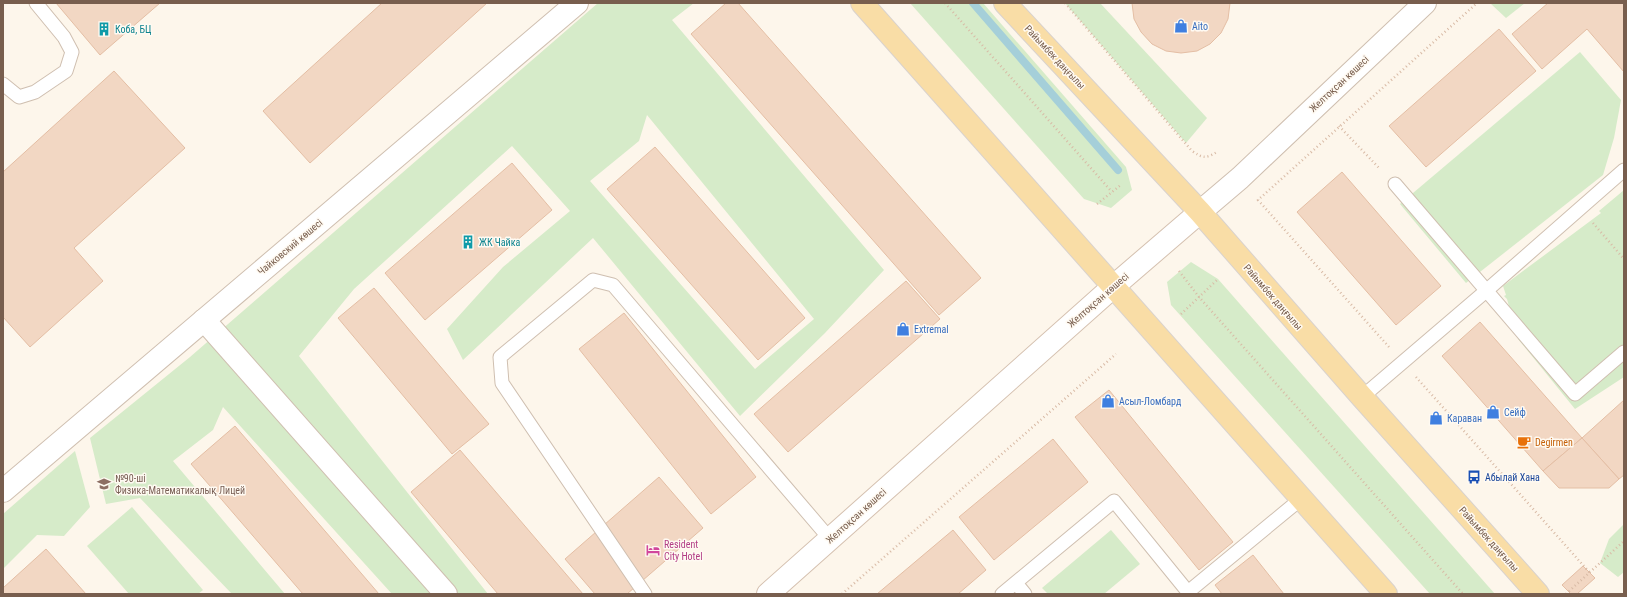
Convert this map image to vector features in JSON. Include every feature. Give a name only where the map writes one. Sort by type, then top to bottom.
[{"type":"main road","points":[[862,3],[1386,594]]},
{"type":"main road","name":"Райымбек даңғылы","points":[[1005,3],[1200,212],[1362,397],[1538,594]]},
{"type":"street","name":"Чайковский көшесі","points":[[3,491],[577,3]]},
{"type":"street","name":"Желтоқсан көшесі","points":[[768,594],[1114,286],[1240,178],[1425,3]]},
{"type":"street","points":[[204,320],[446,594]]},
{"type":"lane","points":[[3,84],[19,98],[35,92],[66,71],[72,52],[64,37],[36,3]]},
{"type":"lane","points":[[1362,397],[1624,170]]},
{"type":"lane","points":[[1395,184],[1575,394],[1624,352]]},
{"type":"lane","points":[[645,594],[502,383],[500,357],[593,280],[613,285],[830,539]]},
{"type":"lane","points":[[1002,594],[1114,501],[1188,593],[1302,498]]},
{"type":"lane","points":[[1016,583],[1025,594]]},
{"type":"path","points":[[945,3],[1112,192]]},
{"type":"path","points":[[1065,3],[1192,150],[1201,156],[1208,157],[1217,152]]},
{"type":"path","points":[[1477,3],[1258,200],[1590,573]]},
{"type":"path","points":[[1339,126],[1395,184]]},
{"type":"path","points":[[1097,204],[1122,184]]},
{"type":"path","points":[[1580,208],[1624,259]]},
{"type":"path","points":[[1179,271],[1463,594]]},
{"type":"path","points":[[1181,314],[1218,279]]},
{"type":"path","points":[[842,594],[1116,354]]},
{"type":"path","points":[[1566,594],[1624,541]]},
{"type":"green space","points":[[598,3],[694,3],[672,20],[884,270],[825,333],[740,416],[593,238],[463,360],[447,329],[503,267],[570,211],[512,146],[354,289],[299,356],[488,594],[392,594],[223,407],[213,430],[173,461],[285,594],[232,594],[140,498],[106,504],[90,438],[190,357]],"holes":[[[647,115],[814,319],[755,369],[590,181],[639,141]]]},
{"type":"green space","points":[[910,3],[983,3],[1126,167],[1132,190],[1111,208],[1084,199]]},
{"type":"green space","points":[[1065,3],[1100,3],[1207,118],[1186,143]]},
{"type":"green space","points":[[1490,3],[1525,3],[1506,18]]},
{"type":"green space","points":[[1580,52],[1621,100],[1614,138],[1603,175],[1466,283],[1400,204]]},
{"type":"green space","points":[[1624,190],[1624,377],[1575,409],[1518,339],[1507,299],[1504,296],[1506,295],[1503,286],[1601,213],[1599,211]]},
{"type":"green space","points":[[1191,262],[1218,279],[1495,594],[1430,594],[1171,305],[1167,282]]},
{"type":"green space","points":[[75,451],[90,507],[64,536],[37,535],[3,569],[3,514]]},
{"type":"green space","points":[[132,507],[203,590],[198,594],[129,594],[87,546]]},
{"type":"green space","points":[[1624,524],[1624,572],[1618,577],[1600,563],[1609,539]]},
{"type":"green space","points":[[1111,530],[1140,564],[1104,594],[1048,594],[1042,588]]},
{"type":"building","name":"Коба, БЦ","points":[[56,3],[160,3],[100,55]]},
{"type":"building","points":[[382,3],[487,3],[310,163],[263,111]]},
{"type":"building","points":[[726,3],[738,3],[981,278],[939,315],[691,34]]},
{"type":"building","name":"Aito","points":[[1132,3],[1230,3],[1228,19],[1221,33],[1210,44],[1197,51],[1181,53],[1166,51],[1152,44],[1141,32],[1134,19]]},
{"type":"building","points":[[1548,3],[1624,3],[1624,72],[1587,29],[1542,69],[1512,34]]},
{"type":"building","points":[[1499,29],[1536,71],[1426,167],[1389,126]]},
{"type":"building","points":[[114,71],[185,148],[74,248],[103,281],[30,347],[3,317],[3,172]]},
{"type":"building","points":[[655,147],[805,318],[758,360],[607,189]]},
{"type":"building","name":"ЖК Чайка","points":[[512,163],[552,210],[425,320],[385,273]]},
{"type":"building","points":[[1342,172],[1441,286],[1396,325],[1297,212]]},
{"type":"building","points":[[906,281],[940,319],[788,452],[754,414]]},
{"type":"building","points":[[374,288],[489,424],[452,454],[338,318]]},
{"type":"building","points":[[624,313],[756,477],[711,514],[579,349]]},
{"type":"building","points":[[1480,322],[1582,438],[1543,471],[1442,356]]},
{"type":"building","points":[[1109,390],[1233,542],[1199,570],[1075,417]]},
{"type":"building","points":[[1624,400],[1624,475],[1619,479],[1582,438]]},
{"type":"building","points":[[235,426],[379,594],[303,594],[191,464]]},
{"type":"building","points":[[1582,438],[1619,479],[1609,488],[1559,488],[1543,471]]},
{"type":"building","points":[[1053,439],[1088,482],[994,560],[959,517]]},
{"type":"building","points":[[460,450],[583,594],[498,594],[411,492]]},
{"type":"building","points":[[659,477],[703,528],[627,594],[595,594],[565,559]]},
{"type":"building","points":[[953,530],[986,570],[958,594],[877,594]]},
{"type":"building","points":[[46,549],[86,594],[3,594],[3,588]]},
{"type":"building","points":[[1253,555],[1284,594],[1222,594],[1215,585]]},
{"type":"building","points":[[1583,566],[1595,578],[1577,594],[1571,594],[1562,585]]},
{"type":"waterway","points":[[973,3],[1118,170]]},
{"type":"place","name":"Aito","points":[[1181,26]]},
{"type":"place","name":"Коба, БЦ","points":[[104,29]]},
{"type":"place","name":"ЖК Чайка","points":[[468,242]]},
{"type":"place","name":"Extremal","points":[[903,329]]},
{"type":"place","name":"Асыл-Ломбард","points":[[1108,401]]},
{"type":"place","name":"Сейф","points":[[1493,412]]},
{"type":"place","name":"Караван","points":[[1436,418]]},
{"type":"place","name":"Degirmen","points":[[1524,442]]},
{"type":"place","name":"Абылай Хана","points":[[1474,477]]},
{"type":"place","name":"№90-ші Физика-Математикалық Лицей","points":[[104,484]]},
{"type":"place","name":"Resident City Hotel","points":[[653,550]]}]
